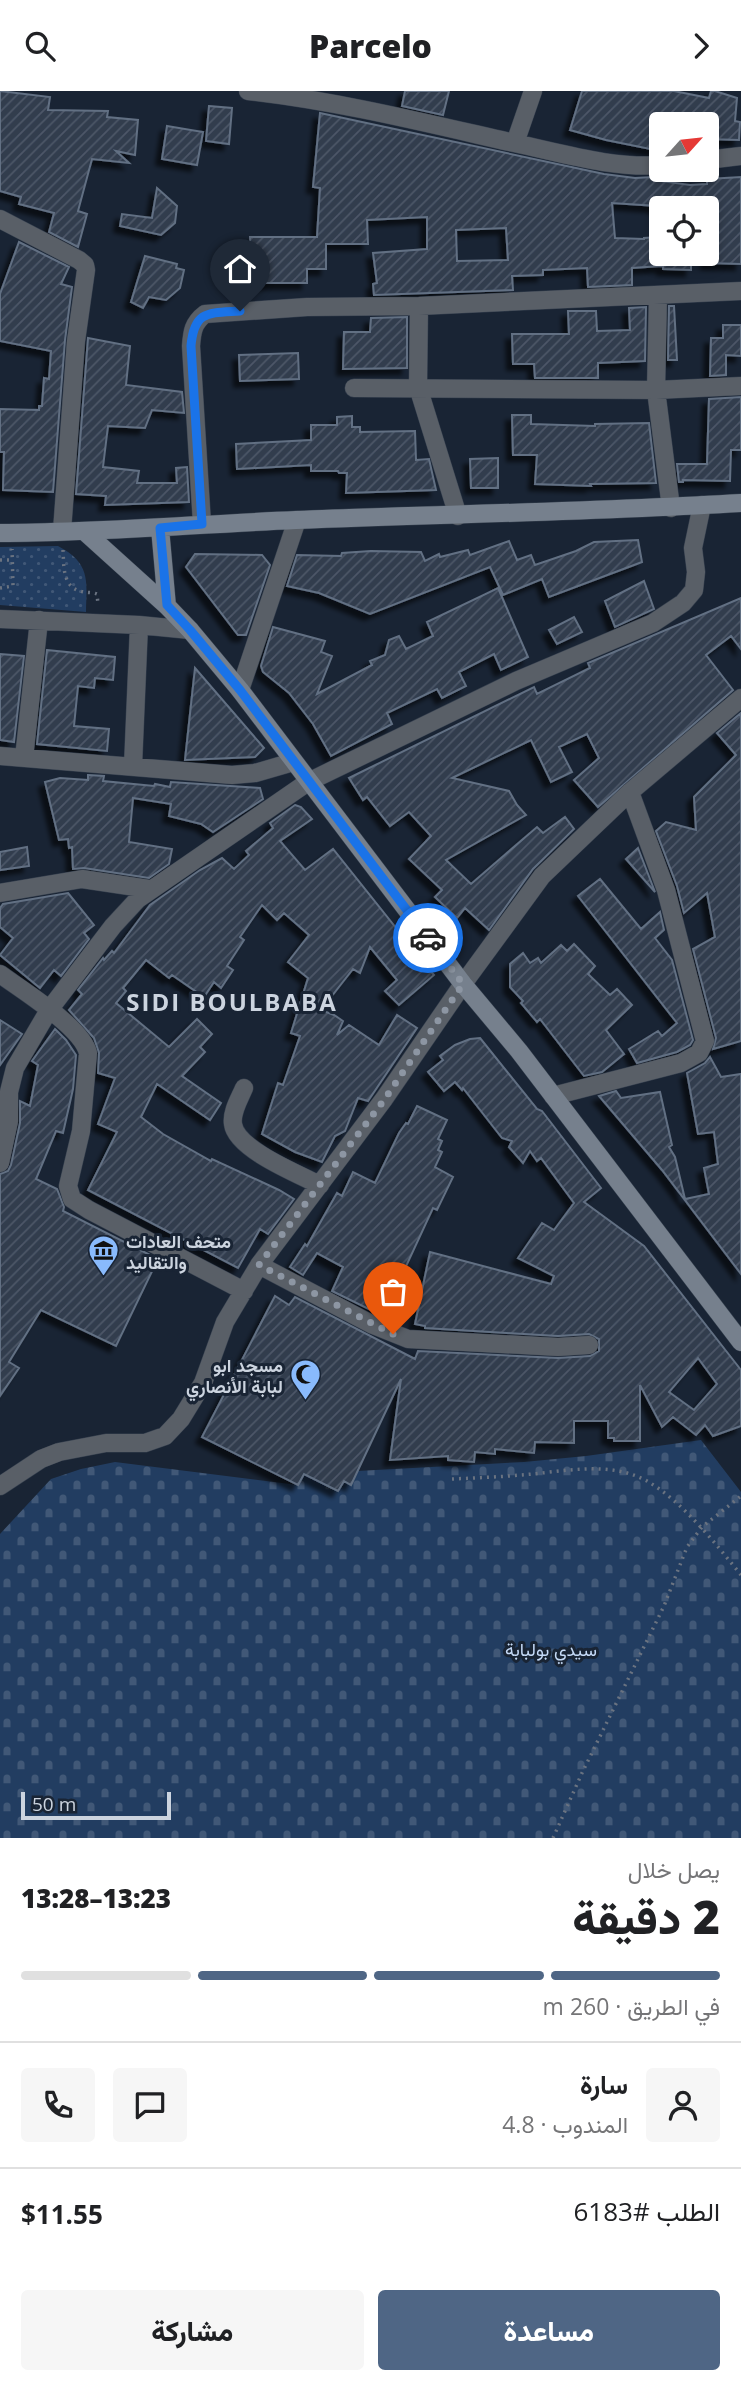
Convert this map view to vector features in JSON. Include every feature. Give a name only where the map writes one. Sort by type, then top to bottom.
[{"type":"street","points":[[248,91],[341,104],[617,163],[649,164]]},
{"type":"street","points":[[515,143],[533,91]]},
{"type":"street","points":[[719,159],[741,156]]},
{"type":"street","points":[[0,219],[79,260],[86,270],[71,395],[62,531]]},
{"type":"street","points":[[202,524],[191,346],[192,331],[197,321],[205,314],[307,307],[419,306],[741,291]]},
{"type":"street","points":[[658,295],[656,390],[671,508]]},
{"type":"street","points":[[419,306],[418,387],[457,516]]},
{"type":"street","points":[[354,388],[656,390],[741,386]]},
{"type":"street","points":[[0,533],[671,508],[741,503]]},
{"type":"street","points":[[0,1163],[7,1132],[9,1092],[16,1068],[50,1010],[113,926],[149,889],[308,782],[516,681],[653,623],[683,603],[694,590],[696,572],[693,548],[702,505]]},
{"type":"street","points":[[240,690],[298,520]]},
{"type":"street","points":[[160,528],[167,605]]},
{"type":"street","points":[[84,531],[167,605],[240,690],[463,984],[553,1095],[741,1342]]},
{"type":"street","points":[[0,619],[98,622],[190,630]]},
{"type":"street","points":[[24,758],[38,620]]},
{"type":"street","points":[[133,766],[139,625]]},
{"type":"street","points":[[0,1486],[41,1459],[59,1452],[106,1443],[145,1443],[165,1436],[181,1419],[203,1383],[225,1322],[259,1265],[384,1100],[463,984],[542,876],[630,792],[741,698]]},
{"type":"street","points":[[0,756],[232,775],[256,773],[293,761]]},
{"type":"street","points":[[553,1095],[681,1063],[699,1053],[705,1041],[666,890],[630,792]]},
{"type":"street","points":[[0,893],[82,879],[149,889]]},
{"type":"street","points":[[0,974],[50,1010],[86,1045],[88,1053],[81,1131],[68,1186],[72,1199],[244,1290]]},
{"type":"street","points":[[244,1088],[234,1114],[233,1123],[237,1137],[251,1148],[320,1185]]},
{"type":"street","points":[[259,1265],[373,1325],[408,1339],[558,1347],[589,1345]]},
{"type":"path","points":[[62,531],[64,576],[80,591],[97,594],[98,622]]},
{"type":"path","points":[[0,560],[11,560],[13,586],[0,589]]},
{"type":"path","points":[[452,1479],[579,1469],[610,1469],[645,1479],[702,1527],[741,1575]]},
{"type":"path","points":[[553,1838],[664,1606],[687,1547],[702,1527],[741,1496]]},
{"type":"green space","points":[[58,546],[76,559],[84,573],[87,590],[86,612],[0,605],[0,547]]},
{"type":"green space","name":"سيدي بولبابة","points":[[701,1440],[741,1492],[741,1838],[0,1838],[0,1534],[51,1479],[115,1462],[298,1485],[304,1474],[338,1491],[344,1481],[357,1471],[524,1462]]},
{"type":"building","points":[[0,91],[50,97],[48,110],[108,111],[107,117],[138,120],[135,155],[116,151],[129,163],[92,159],[78,211],[87,214],[78,247],[49,232],[54,213],[19,204],[21,197],[0,191]]},
{"type":"building","points":[[405,91],[449,91],[443,115],[402,106]]},
{"type":"building","points":[[582,91],[674,91],[709,98],[711,91],[715,91],[737,98],[735,121],[740,122],[739,140],[719,139],[719,112],[649,112],[649,149],[570,130]]},
{"type":"building","points":[[209,106],[232,108],[229,144],[206,141]]},
{"type":"building","points":[[320,113],[604,174],[649,177],[649,182],[690,185],[719,182],[719,178],[741,177],[741,264],[719,263],[719,196],[649,196],[649,205],[612,203],[615,238],[649,238],[649,266],[661,266],[632,268],[632,285],[588,287],[587,268],[543,270],[543,275],[512,276],[513,290],[374,295],[373,284],[377,283],[373,253],[427,249],[427,217],[367,220],[368,244],[326,244],[326,269],[307,269],[307,283],[251,283],[250,237],[317,237],[320,188],[313,187]],"holes":[[[506,228],[508,260],[457,261],[456,230]]]},
{"type":"building","points":[[167,126],[203,132],[197,165],[162,159]]},
{"type":"building","points":[[157,188],[177,206],[175,223],[161,235],[120,226],[122,214],[152,218]]},
{"type":"building","points":[[19,242],[69,267],[61,284],[72,287],[53,492],[3,490],[4,452],[0,452],[0,409],[39,410],[39,406],[42,406],[44,378],[49,379],[51,351],[0,341],[0,294]]},
{"type":"building","points":[[145,256],[177,264],[176,268],[184,270],[180,288],[166,300],[149,297],[143,308],[131,302]]},
{"type":"building","points":[[663,266],[691,266],[691,270],[663,269]]},
{"type":"building","points":[[669,306],[674,306],[677,360],[668,360]]},
{"type":"building","points":[[646,307],[645,361],[598,363],[598,378],[535,378],[534,364],[513,364],[512,334],[569,334],[568,311],[596,311],[597,331],[630,330],[629,308]]},
{"type":"building","points":[[407,317],[407,368],[343,369],[344,332],[370,332],[371,318]]},
{"type":"building","points":[[723,325],[741,325],[741,356],[726,355],[726,375],[710,376],[711,338],[723,338]]},
{"type":"building","points":[[88,338],[130,346],[126,385],[182,392],[184,413],[152,410],[145,428],[108,426],[103,467],[139,471],[137,483],[177,483],[176,468],[187,467],[189,502],[105,505],[106,496],[76,494]]},
{"type":"building","points":[[298,353],[299,379],[240,381],[239,355]]},
{"type":"building","points":[[741,397],[741,450],[731,450],[730,481],[679,482],[677,464],[707,464],[709,399]]},
{"type":"building","points":[[512,415],[531,415],[531,424],[595,426],[649,423],[656,483],[590,484],[591,486],[535,484],[537,455],[513,455]]},
{"type":"building","points":[[352,416],[352,427],[360,427],[360,432],[415,431],[416,460],[429,459],[436,490],[346,493],[347,473],[311,471],[311,465],[237,469],[236,444],[311,440],[311,425],[337,425],[337,417]]},
{"type":"building","points":[[498,458],[498,488],[471,488],[470,459]]},
{"type":"building","points":[[638,540],[642,562],[549,597],[542,579],[503,595],[490,567],[370,614],[319,593],[287,586],[297,555],[341,556],[342,553],[371,551],[421,552],[425,561],[439,554],[440,557],[468,550],[470,555],[509,541],[517,560],[531,555],[535,565],[594,542]]},
{"type":"building","points":[[195,554],[262,555],[270,565],[246,635],[238,635],[186,567]]},
{"type":"building","points":[[644,581],[654,609],[615,627],[605,601]]},
{"type":"building","points":[[498,588],[528,657],[501,670],[494,654],[459,672],[466,686],[442,698],[437,689],[387,713],[392,724],[331,756],[313,724],[289,693],[263,672],[261,666],[273,627],[325,641],[321,652],[332,656],[317,694],[372,665],[370,661],[385,655],[389,640],[399,636],[406,649],[433,636],[427,622]]},
{"type":"building","points":[[741,598],[741,649],[731,636],[706,655],[733,690],[598,807],[574,780],[599,758],[587,734],[559,747],[572,772],[551,782],[531,740],[452,778],[509,791],[526,815],[446,860],[471,884],[537,827],[543,833],[565,817],[574,829],[533,869],[489,930],[465,908],[457,918],[435,897],[442,890],[409,859],[431,836],[409,812],[390,826],[367,797],[363,800],[349,778],[534,687],[537,694],[590,668],[588,663]]},
{"type":"building","points":[[574,617],[582,632],[557,644],[549,630]]},
{"type":"building","points":[[47,650],[115,657],[113,680],[95,678],[94,688],[78,686],[74,726],[109,729],[107,751],[37,744]]},
{"type":"building","points":[[0,654],[24,656],[14,742],[0,740]]},
{"type":"building","points":[[195,668],[264,748],[255,757],[185,760]]},
{"type":"building","points":[[741,713],[741,1041],[713,1049],[716,1038],[693,949],[715,937],[707,893],[684,913],[677,886],[656,831],[666,822],[696,830],[694,797],[736,755],[717,733]]},
{"type":"building","points":[[88,775],[104,776],[103,781],[154,786],[170,787],[171,782],[260,788],[263,799],[213,832],[201,824],[169,816],[171,804],[133,798],[129,842],[172,849],[169,864],[149,878],[84,868],[73,869],[72,847],[69,848],[68,839],[59,840],[45,782],[60,778],[88,780]]},
{"type":"building","points":[[295,805],[301,807],[312,819],[280,841],[305,870],[333,849],[434,975],[399,1005],[385,991],[397,980],[370,947],[360,973],[353,969],[321,1010],[343,1021],[337,1035],[349,1025],[379,1045],[397,1015],[417,1028],[368,1101],[358,1098],[345,1131],[335,1136],[322,1162],[295,1152],[262,1134],[278,1083],[283,1085],[300,1036],[291,1033],[308,978],[288,962],[309,935],[284,913],[277,920],[262,905],[240,937],[244,940],[227,966],[233,970],[221,988],[214,982],[204,997],[172,975],[169,978],[146,960],[123,988],[126,991],[116,1003],[169,1047],[197,1019],[212,1034],[200,1047],[205,1052],[182,1076],[221,1103],[210,1120],[157,1084],[141,1117],[163,1134],[211,1161],[212,1159],[294,1199],[268,1234],[260,1229],[238,1268],[88,1190],[117,1132],[98,1124],[115,1078],[98,1073],[99,1053],[94,1038],[69,1010],[82,994],[78,990],[103,958],[104,960],[112,951],[114,953],[150,905],[222,858],[234,869],[249,855],[246,851],[273,828],[270,823]]},
{"type":"building","points":[[27,847],[29,866],[0,870],[0,852]]},
{"type":"building","points":[[638,848],[655,892],[626,859]]},
{"type":"building","points":[[600,879],[641,929],[660,912],[664,930],[655,938],[672,960],[693,1040],[690,1045],[677,1052],[637,1063],[629,1049],[658,1031],[662,1036],[677,1023],[578,896]]},
{"type":"building","points":[[68,893],[94,925],[84,933],[89,939],[61,976],[54,970],[40,988],[0,955],[13,938],[0,927],[0,908],[3,904]]},
{"type":"building","points":[[574,944],[595,966],[588,974],[610,995],[617,989],[632,1005],[606,1030],[624,1054],[602,1072],[584,1076],[540,1019],[537,1022],[510,987],[510,964],[523,953],[530,963],[538,958],[541,963],[561,945],[567,951]]},
{"type":"building","points":[[0,1020],[22,1034],[0,1065]]},
{"type":"building","points":[[55,1029],[76,1055],[73,1089],[63,1133],[56,1131],[36,1179],[57,1189],[63,1211],[158,1259],[116,1346],[41,1310],[9,1362],[19,1368],[0,1396],[0,1174],[8,1171],[11,1165],[20,1123],[20,1101],[30,1106],[38,1065],[32,1061]]},
{"type":"building","points":[[480,1038],[537,1109],[542,1111],[601,1188],[584,1202],[644,1246],[741,1370],[741,1426],[713,1436],[705,1425],[696,1435],[673,1417],[662,1427],[640,1385],[640,1441],[614,1441],[614,1438],[608,1438],[608,1421],[574,1421],[574,1443],[535,1442],[534,1453],[495,1449],[495,1454],[475,1452],[474,1462],[448,1460],[448,1456],[390,1460],[401,1379],[351,1485],[344,1481],[338,1491],[304,1474],[298,1485],[202,1437],[275,1296],[289,1305],[295,1297],[415,1359],[418,1351],[558,1358],[590,1356],[599,1351],[599,1339],[589,1334],[558,1336],[425,1328],[415,1324],[430,1252],[551,1284],[554,1276],[518,1258],[542,1223],[554,1230],[574,1203],[541,1158],[537,1161],[530,1151],[523,1163],[509,1147],[512,1141],[502,1138],[463,1088],[462,1090],[455,1082],[444,1091],[428,1072],[443,1060],[440,1056],[455,1045]],"holes":[[[698,1358],[717,1384],[694,1410],[669,1392]]]},
{"type":"building","points":[[710,1057],[721,1077],[741,1074],[741,1274],[662,1170],[599,1096],[616,1091],[621,1098],[660,1092],[672,1145],[669,1147],[675,1157],[685,1199],[709,1194],[704,1168],[718,1164],[714,1132],[698,1134],[687,1073]]},
{"type":"building","points":[[417,1106],[447,1120],[438,1139],[442,1141],[438,1150],[442,1152],[435,1167],[453,1177],[437,1210],[433,1208],[383,1316],[332,1291],[343,1267],[317,1253],[303,1275],[290,1267],[305,1244],[307,1246],[337,1193],[342,1196],[353,1172],[375,1183],[399,1133],[406,1123],[408,1124]]},
{"type":"way so far","points":[[393,1334],[259,1265],[384,1100],[463,984],[428,938]]},
{"type":"place","name":"متحف العادات والتقاليد","points":[[103,1278]]},
{"type":"place","name":"مسجد ابو لبابة الأنصاري","points":[[306,1402]]},
{"type":"district","name":"SIDI BOULBABA","points":[[232,1001]]},
{"type":"route","points":[[240,311],[205,314],[197,321],[192,331],[202,524],[160,528],[167,605],[240,690],[428,938]]}]
